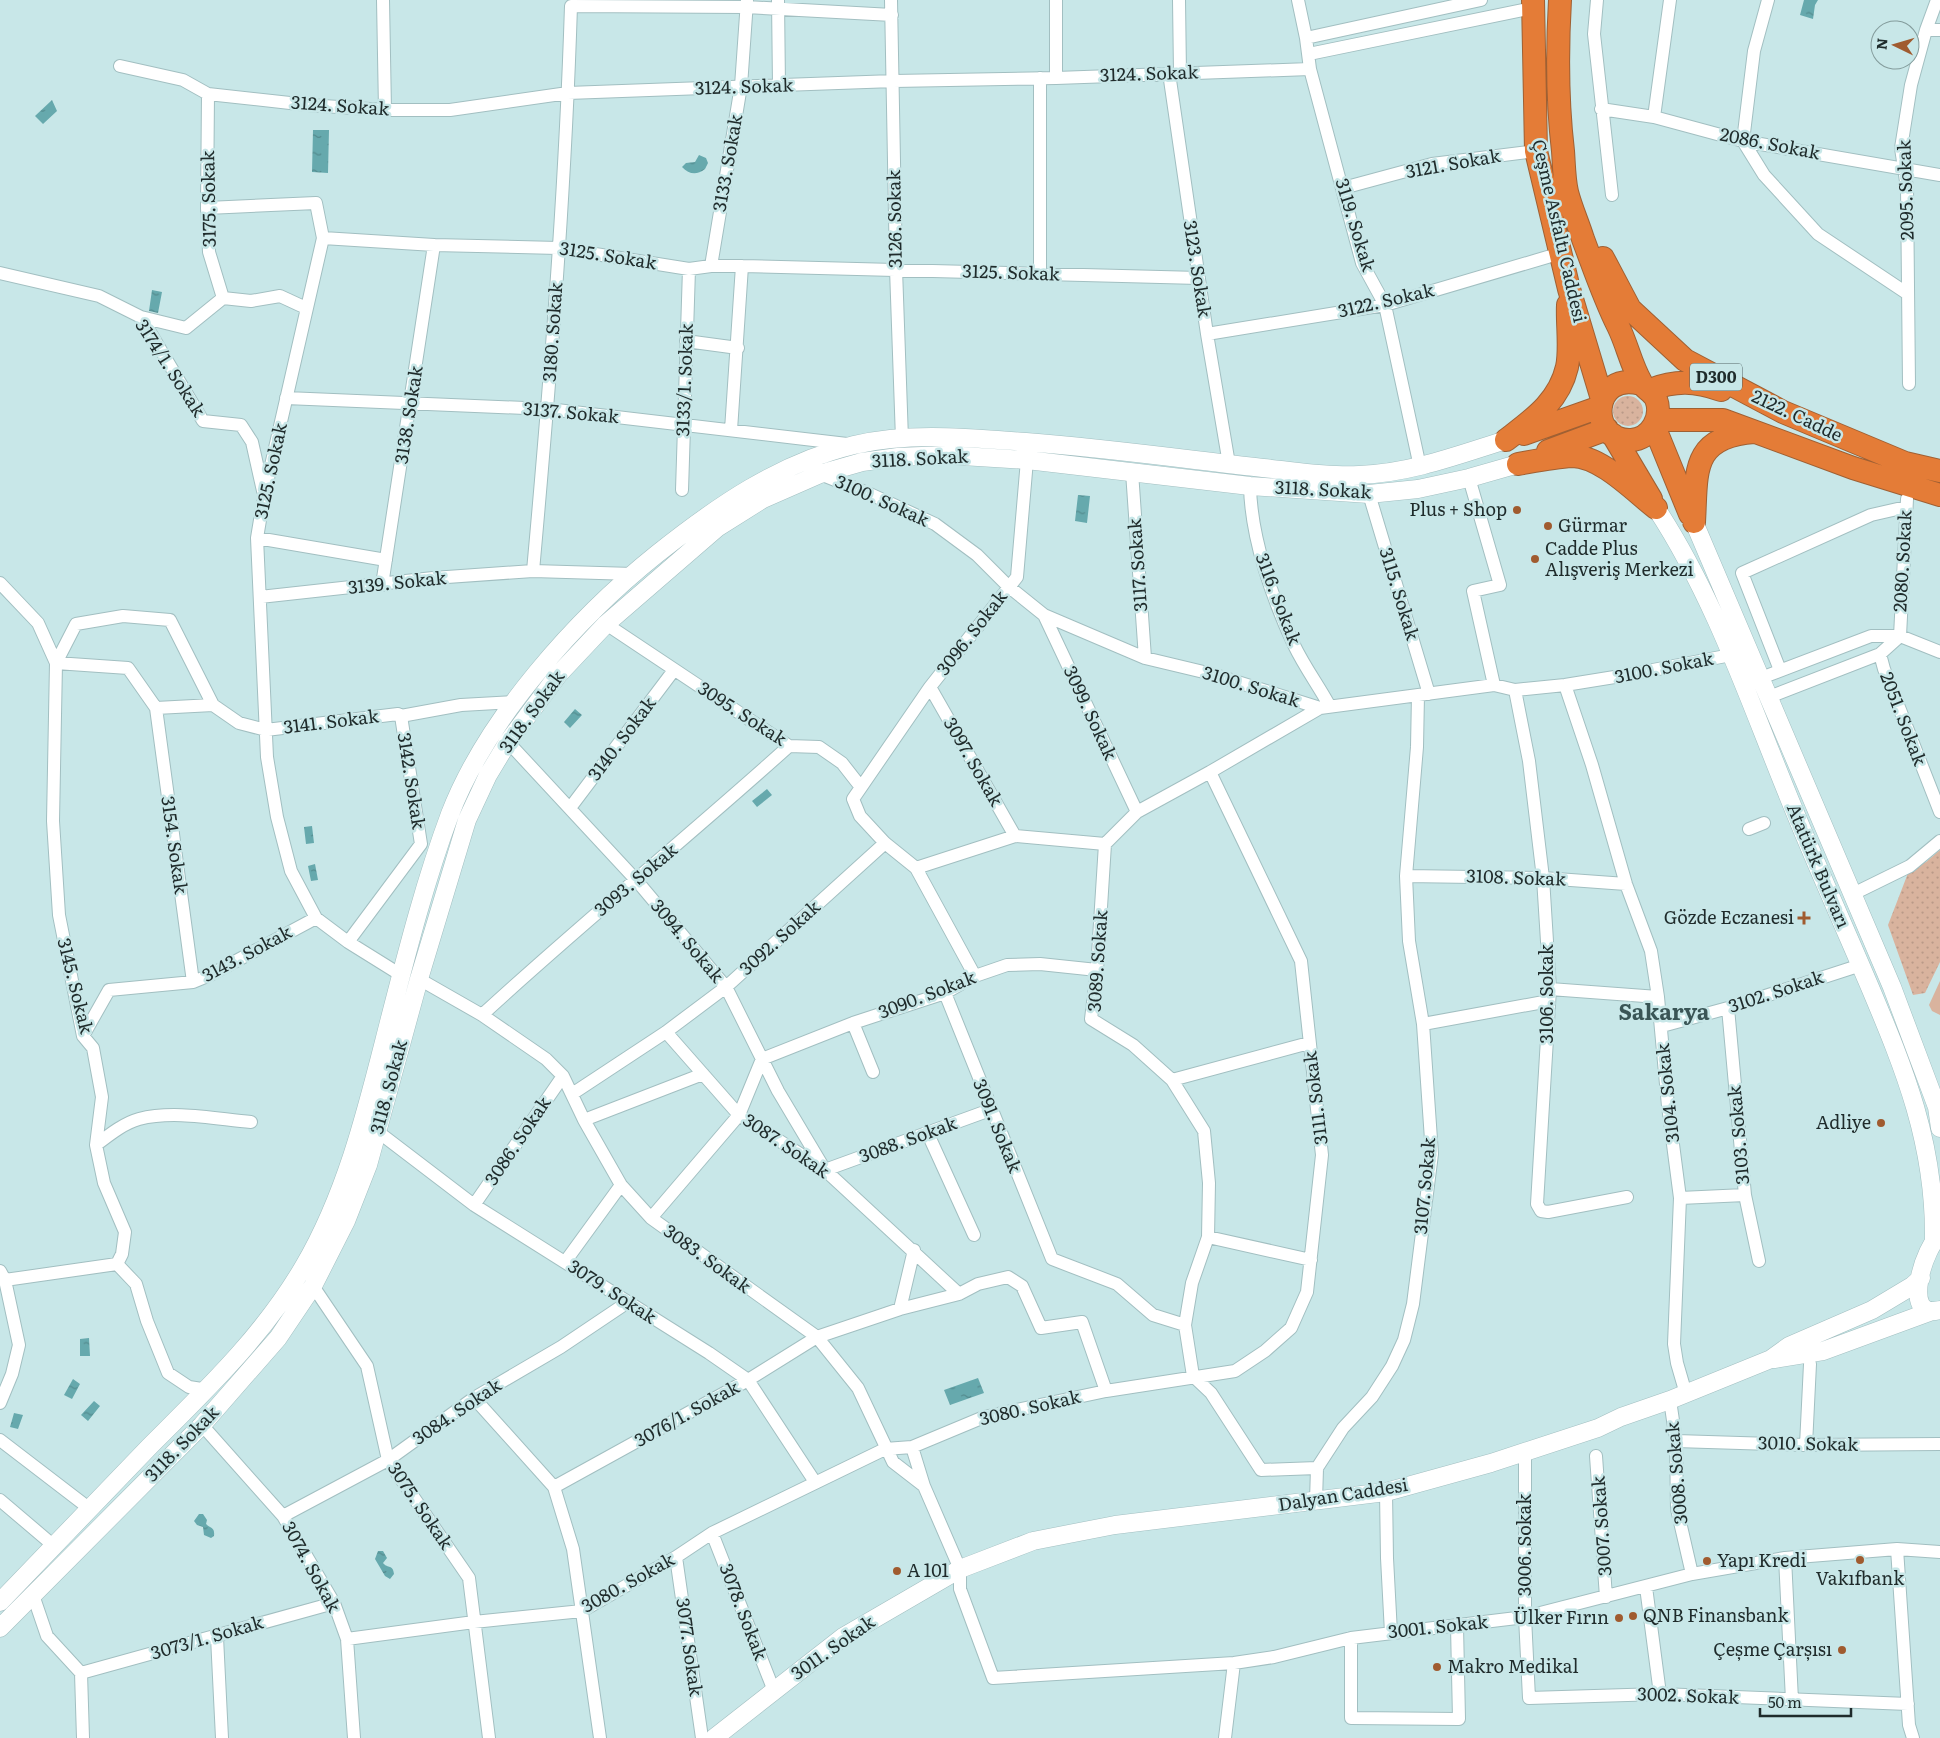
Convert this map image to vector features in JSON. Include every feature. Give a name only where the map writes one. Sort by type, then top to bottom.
[{"type":"highway","name":"Çeşme Asfaltı Caddesi","points":[[1560,0],[1557,72],[1567,191]]},
{"type":"highway","name":"Çeşme Asfaltı Caddesi","points":[[1533,4],[1536,151],[1570,289],[1601,403]]},
{"type":"highway","points":[[1567,191],[1611,313],[1646,387],[1658,407],[1656,423],[1694,522]]},
{"type":"highway","name":"2122. Cadde","points":[[1567,191],[1630,309],[1685,360],[1783,412],[1905,463],[1940,471]]},
{"type":"highway","points":[[1506,440],[1545,410],[1556,395],[1566,367],[1570,289]]},
{"type":"highway","points":[[1506,440],[1601,403],[1614,385],[1632,382],[1646,387],[1685,381],[1705,384],[1783,412]]},
{"type":"highway","points":[[1601,403],[1602,423],[1610,432],[1656,508]]},
{"type":"highway","name":"2122. Cadde","points":[[1656,423],[1723,420],[1757,432],[1907,496],[1940,495]]},
{"type":"highway","points":[[1518,464],[1610,432],[1631,440],[1648,433],[1656,423]]},
{"type":"highway","points":[[1694,522],[1698,463],[1705,453],[1725,438],[1736,434],[1757,432]]},
{"type":"highway","points":[[1518,464],[1573,456],[1587,458],[1605,468],[1656,508]]},
{"type":"main road","name":"3118. Sokak","points":[[0,1602],[208,1390],[261,1330],[304,1266],[339,1196],[375,1077],[402,975],[451,813],[473,765],[514,702],[579,625],[633,574],[703,518],[749,487],[806,462],[855,445],[902,439],[946,436],[1050,444],[1353,476],[1391,473],[1420,467],[1506,440]]},
{"type":"main road","name":"3118. Sokak","points":[[0,1628],[202,1425],[278,1338],[313,1286],[346,1221],[368,1165],[419,980],[467,820],[488,775],[508,742],[558,675],[606,624],[717,528],[763,499],[820,474],[862,462],[898,457],[946,455],[1027,460],[1250,486],[1369,494],[1418,489],[1469,478],[1518,464]]},
{"type":"main road","name":"Atatürk Bulvarı","points":[[1656,508],[1688,563],[1731,655],[1794,812],[1904,1066],[1920,1118],[1935,1201],[1937,1237],[1916,1296],[1920,1304],[1936,1310]]},
{"type":"main road","name":"Atatürk Bulvarı","points":[[1694,522],[1853,894],[1922,1063],[1937,1107],[1940,1128]]},
{"type":"main road","points":[[1771,1359],[1789,1346],[1872,1310],[1912,1286],[1921,1278]]},
{"type":"main road","points":[[1771,1359],[1823,1351],[1936,1310]]},
{"type":"main road","name":"Dalyan Caddesi","points":[[960,1569],[1033,1541],[1115,1525],[1386,1492],[1525,1452],[1678,1397],[1771,1359]]},
{"type":"main road","name":"3011. Sokak","points":[[714,1738],[843,1637],[960,1569]]},
{"type":"street","points":[[383,0],[385,110]]},
{"type":"street","name":"3126. Sokak","points":[[892,0],[896,269],[902,439]]},
{"type":"street","points":[[1056,0],[1056,78]]},
{"type":"street","name":"3123. Sokak","points":[[1179,0],[1174,73],[1199,278],[1229,464]]},
{"type":"street","name":"3119. Sokak","points":[[1298,0],[1309,54],[1310,69],[1362,263],[1385,305],[1420,467]]},
{"type":"street","points":[[1306,38],[1481,0]]},
{"type":"street","points":[[1597,0],[1594,34],[1612,195]]},
{"type":"street","points":[[1654,117],[1670,0]]},
{"type":"street","points":[[1768,0],[1754,52],[1743,141],[1764,175],[1818,234],[1908,294]]},
{"type":"street","name":"2095. Sokak","points":[[1909,384],[1907,188],[1901,148],[1911,85],[1926,30],[1937,0]]},
{"type":"street","points":[[747,4],[778,4],[892,14]]},
{"type":"street","name":"3133. Sokak","points":[[711,266],[741,86],[747,4]]},
{"type":"street","name":"3180. Sokak","points":[[533,571],[548,409],[568,94],[571,6],[747,4]]},
{"type":"street","points":[[778,4],[779,86]]},
{"type":"street","points":[[1309,54],[1533,4]]},
{"type":"street","points":[[1926,30],[1940,30]]},
{"type":"street","name":"3124. Sokak","points":[[120,66],[183,80],[208,94],[308,105],[385,110],[450,110],[568,94],[741,86],[1310,69]]},
{"type":"street","points":[[1040,78],[1040,274]]},
{"type":"street","name":"3175. Sokak","points":[[208,94],[207,208],[209,252],[223,298]]},
{"type":"street","name":"2086. Sokak","points":[[1601,109],[1654,117],[1743,141],[1940,175]]},
{"type":"street","name":"3121. Sokak","points":[[1343,188],[1432,164],[1536,151]]},
{"type":"street","points":[[207,208],[316,203],[323,238]]},
{"type":"street","name":"3125. Sokak","points":[[316,918],[291,871],[276,817],[267,757],[257,538],[264,496],[323,238],[434,245],[558,248],[688,269],[711,266],[742,266],[1199,278]]},
{"type":"street","name":"3138. Sokak","points":[[382,585],[434,245]]},
{"type":"street","name":"3122. Sokak","points":[[1207,334],[1385,305],[1561,254]]},
{"type":"street","points":[[732,430],[742,266]]},
{"type":"street","name":"3133/1. Sokak","points":[[682,490],[688,269]]},
{"type":"street","name":"3174/1. Sokak","points":[[0,273],[99,296],[141,318],[203,421],[241,425],[252,442],[264,496]]},
{"type":"street","points":[[141,318],[186,328],[223,298],[251,301],[280,296],[306,308]]},
{"type":"street","points":[[686,341],[738,348]]},
{"type":"street","name":"3137. Sokak","points":[[286,398],[548,409],[855,445]]},
{"type":"street","name":"3096. Sokak","points":[[860,786],[930,687],[1017,577],[1027,460]]},
{"type":"street","name":"3117. Sokak","points":[[1132,472],[1145,658]]},
{"type":"street","name":"3100. Sokak","points":[[820,474],[870,494],[935,524],[977,555],[1008,586],[1044,615],[1085,630],[1145,658],[1212,674],[1325,706],[1494,684],[1515,690],[1565,684],[1627,675],[1731,655]]},
{"type":"street","points":[[1469,478],[1500,585],[1473,591],[1494,684]]},
{"type":"street","name":"3116. Sokak","points":[[1250,486],[1256,541],[1294,646],[1325,706]]},
{"type":"street","name":"3115. Sokak","points":[[1369,494],[1423,694],[1406,876]]},
{"type":"street","points":[[1780,670],[1742,573],[1871,515],[1907,496]]},
{"type":"street","name":"2080. Sokak","points":[[1900,636],[1907,496]]},
{"type":"street","points":[[257,538],[386,560]]},
{"type":"street","name":"3139. Sokak","points":[[260,597],[433,578],[533,571],[633,574]]},
{"type":"street","name":"3145. Sokak","points":[[0,583],[38,623],[56,663],[53,821],[58,915],[83,1036],[93,1048],[102,1097],[96,1145],[104,1184],[125,1232],[122,1254],[117,1264]]},
{"type":"street","name":"3099. Sokak","points":[[1044,615],[1137,812]]},
{"type":"street","points":[[213,705],[156,708],[128,668],[56,663],[76,624],[123,616],[170,620],[213,705],[238,723],[266,730]]},
{"type":"street","name":"3095. Sokak","points":[[606,624],[789,746],[819,748],[842,763],[860,786]]},
{"type":"street","points":[[1761,678],[1871,636],[1900,636],[1940,652]]},
{"type":"street","points":[[1769,697],[1880,654],[1900,636]]},
{"type":"street","name":"2051. Sokak","points":[[1880,654],[1884,669],[1940,812]]},
{"type":"street","name":"3140. Sokak","points":[[570,808],[674,670]]},
{"type":"street","name":"3104. Sokak","points":[[1565,684],[1592,765],[1626,884],[1651,951],[1662,1026],[1668,1106],[1680,1198],[1674,1337],[1678,1397]]},
{"type":"street","name":"3097. Sokak","points":[[930,687],[1015,836]]},
{"type":"street","name":"3106. Sokak","points":[[1515,690],[1529,761],[1544,878],[1550,995],[1537,1204],[1541,1211],[1548,1212],[1627,1197]]},
{"type":"street","name":"3141. Sokak","points":[[266,730],[398,714],[401,716],[461,705],[514,702]]},
{"type":"street","points":[[916,868],[1015,836],[1105,844],[1137,812],[1325,706]]},
{"type":"street","name":"3154. Sokak","points":[[156,708],[193,982]]},
{"type":"street","name":"3142. Sokak","points":[[348,942],[421,844],[401,716]]},
{"type":"street","name":"3094. Sokak","points":[[508,742],[637,881],[726,987],[778,1091],[826,1170]]},
{"type":"street","name":"3093. Sokak","points":[[482,1014],[558,944],[637,881],[789,746]]},
{"type":"street","name":"3111. Sokak","points":[[1193,1376],[1235,1371],[1265,1351],[1290,1328],[1307,1292],[1322,1155],[1301,962],[1210,772]]},
{"type":"street","points":[[860,786],[853,799],[860,816],[885,843],[916,868],[975,976]]},
{"type":"street","points":[[1749,829],[1764,823]]},
{"type":"street","points":[[1853,894],[1910,866],[1940,841]]},
{"type":"street","name":"3092. Sokak","points":[[572,1094],[666,1032],[726,987],[885,843]]},
{"type":"street","name":"3089. Sokak","points":[[1105,844],[1097,970],[1091,1019],[1133,1045],[1172,1080],[1204,1131],[1209,1183],[1208,1237],[1192,1283],[1185,1325],[1193,1376]]},
{"type":"street","name":"3108. Sokak","points":[[1406,876],[1544,878],[1626,884]]},
{"type":"street","name":"3107. Sokak","points":[[1317,1468],[1343,1428],[1372,1397],[1392,1366],[1404,1340],[1414,1304],[1432,1154],[1423,1024],[1409,941],[1406,876]]},
{"type":"street","points":[[316,918],[348,942],[402,975]]},
{"type":"street","name":"3143. Sokak","points":[[83,1036],[109,990],[193,982],[316,918]]},
{"type":"street","name":"3090. Sokak","points":[[762,1059],[853,1023],[945,993],[975,976],[1007,965],[1040,964],[1097,970]]},
{"type":"street","name":"3102. Sokak","points":[[1662,1026],[1728,1008],[1861,965]]},
{"type":"street","name":"3083. Sokak","points":[[419,980],[482,1014],[546,1059],[562,1076],[584,1120],[621,1185],[651,1218],[817,1337],[858,1388],[885,1449],[893,1462],[924,1486],[960,1569],[960,1589],[993,1678]]},
{"type":"street","name":"3091. Sokak","points":[[945,993],[990,1110],[1052,1259],[1117,1284],[1153,1315],[1185,1325]]},
{"type":"street","points":[[1423,1024],[1550,995],[1658,997]]},
{"type":"street","name":"3103. Sokak","points":[[1728,1008],[1745,1195],[1759,1261]]},
{"type":"street","points":[[853,1023],[873,1072]]},
{"type":"street","name":"3087. Sokak","points":[[666,1032],[739,1115],[826,1170],[959,1294]]},
{"type":"street","points":[[1172,1080],[1309,1043]]},
{"type":"street","points":[[651,1218],[739,1115],[762,1059]]},
{"type":"street","points":[[584,1120],[703,1074]]},
{"type":"street","name":"3086. Sokak","points":[[474,1205],[562,1076]]},
{"type":"street","name":"3088. Sokak","points":[[826,1170],[990,1110]]},
{"type":"street","points":[[96,1145],[111,1133],[139,1119],[170,1116],[251,1122]]},
{"type":"street","name":"3079. Sokak","points":[[377,1131],[474,1205],[748,1380],[816,1482]]},
{"type":"street","points":[[928,1134],[974,1234]]},
{"type":"street","points":[[565,1262],[621,1185]]},
{"type":"street","points":[[1680,1198],[1745,1195]]},
{"type":"street","points":[[1208,1237],[1311,1260]]},
{"type":"street","points":[[900,1309],[914,1250]]},
{"type":"street","points":[[0,1404],[12,1374],[19,1345],[2,1275],[117,1264],[136,1284],[147,1321],[168,1373],[189,1386],[208,1390]]},
{"type":"street","name":"3076/1. Sokak","points":[[554,1488],[748,1380],[817,1337],[900,1309],[959,1294],[978,1284],[1008,1277],[1022,1286],[1041,1328],[1082,1322],[1106,1391]]},
{"type":"street","name":"3075. Sokak","points":[[313,1286],[368,1366],[388,1460],[468,1578],[490,1738]]},
{"type":"street","name":"3084. Sokak","points":[[283,1516],[388,1460],[474,1398],[561,1347],[628,1302]]},
{"type":"street","points":[[1806,1445],[1810,1364]]},
{"type":"street","points":[[1193,1376],[1211,1393],[1261,1470],[1317,1468],[1316,1501]]},
{"type":"street","name":"3080. Sokak","points":[[347,1639],[474,1622],[582,1611],[676,1557],[712,1533],[885,1449],[912,1447],[984,1417],[1106,1391],[1193,1376]]},
{"type":"street","name":"3008. Sokak","points":[[1678,1397],[1676,1441],[1677,1509],[1692,1574]]},
{"type":"street","points":[[474,1398],[554,1488],[573,1549],[600,1738]]},
{"type":"street","name":"3074. Sokak","points":[[202,1425],[283,1516],[334,1603],[347,1639],[354,1738]]},
{"type":"street","points":[[0,1440],[90,1510]]},
{"type":"street","name":"3010. Sokak","points":[[1676,1441],[1806,1445],[1940,1444]]},
{"type":"street","points":[[912,1447],[924,1486]]},
{"type":"street","name":"3006. Sokak","points":[[1525,1452],[1525,1617],[1529,1698]]},
{"type":"street","name":"3007. Sokak","points":[[1596,1456],[1606,1597]]},
{"type":"street","points":[[1386,1492],[1387,1558],[1392,1633]]},
{"type":"street","points":[[0,1500],[54,1546]]},
{"type":"street","name":"3078. Sokak","points":[[712,1533],[774,1691]]},
{"type":"street","points":[[1897,1549],[1908,1704],[1908,1732],[1912,1738]]},
{"type":"street","name":"3001. Sokak","points":[[993,1678],[1234,1663],[1274,1657],[1351,1638],[1525,1617],[1692,1574],[1785,1558],[1897,1549],[1940,1552]]},
{"type":"street","name":"3077. Sokak","points":[[676,1557],[702,1738]]},
{"type":"street","points":[[1785,1558],[1792,1700]]},
{"type":"street","points":[[1646,1587],[1660,1694]]},
{"type":"street","points":[[33,1595],[47,1636],[81,1673],[83,1738]]},
{"type":"street","name":"3073/1. Sokak","points":[[81,1673],[217,1637],[272,1619],[334,1603]]},
{"type":"street","points":[[1351,1638],[1351,1718],[1459,1719],[1457,1626]]},
{"type":"street","points":[[217,1637],[222,1738]]},
{"type":"street","points":[[1225,1738],[1234,1663]]},
{"type":"street","name":"3002. Sokak","points":[[1529,1698],[1660,1694],[1908,1704]]},
{"type":"shaded area","points":[[1628,396],[1634,397],[1642,405],[1642,417],[1634,425],[1628,426],[1622,425],[1614,417],[1613,411],[1614,405],[1622,397]]},
{"type":"shaded area","points":[[1940,850],[1940,962],[1925,993],[1913,995],[1888,925],[1910,868],[1926,862]]},
{"type":"shaded area","points":[[1940,981],[1940,1015],[1932,1011],[1929,1005]]},
{"type":"water","points":[[1804,0],[1818,0],[1815,5],[1813,19],[1800,15]]},
{"type":"water","points":[[52,100],[57,111],[43,124],[35,116]]},
{"type":"water","points":[[313,130],[329,130],[328,173],[312,172]]},
{"type":"water","points":[[699,155],[706,158],[708,163],[705,169],[699,173],[693,173],[682,167],[686,163],[695,162]]},
{"type":"water","points":[[152,290],[162,292],[158,313],[149,311]]},
{"type":"water","points":[[1078,495],[1090,496],[1087,523],[1075,521]]},
{"type":"water","points":[[575,709],[582,715],[570,728],[564,722]]},
{"type":"water","points":[[767,789],[772,795],[757,807],[752,801]]},
{"type":"water","points":[[312,826],[314,843],[306,844],[304,827]]},
{"type":"water","points":[[315,864],[318,880],[311,881],[308,866]]},
{"type":"water","points":[[89,1338],[90,1356],[80,1356],[80,1339]]},
{"type":"water","points":[[978,1378],[984,1393],[950,1405],[944,1390]]},
{"type":"water","points":[[73,1379],[80,1384],[72,1399],[64,1395]]},
{"type":"water","points":[[94,1401],[100,1406],[88,1421],[81,1415]]},
{"type":"water","points":[[14,1413],[23,1415],[18,1429],[10,1427]]},
{"type":"water","points":[[199,1514],[203,1514],[207,1520],[206,1524],[213,1530],[214,1536],[211,1538],[204,1535],[203,1527],[197,1525],[194,1521]]},
{"type":"water","points":[[378,1551],[383,1551],[387,1558],[383,1563],[393,1571],[394,1574],[390,1579],[385,1576],[375,1559]]},
{"type":"place","name":"Plus + Shop","points":[[1517,510]]},
{"type":"place","name":"Gürmar","points":[[1548,526]]},
{"type":"place","name":"Cadde Plus Alışveriş Merkezi","points":[[1535,559]]},
{"type":"place","name":"Gözde Eczanesi","points":[[1804,918]]},
{"type":"place","name":"Adliye","points":[[1881,1123]]},
{"type":"place","name":"Vakıfbank","points":[[1860,1560]]},
{"type":"place","name":"Yapı Kredi","points":[[1707,1561]]},
{"type":"place","name":"A 101","points":[[897,1571]]},
{"type":"place","name":"QNB Finansbank","points":[[1633,1616]]},
{"type":"place","name":"Ülker Fırın","points":[[1619,1618]]},
{"type":"place","name":"Çeșme Çarșısı","points":[[1842,1650]]},
{"type":"place","name":"Makro Medikal","points":[[1437,1667]]},
{"type":"district","name":"Sakarya","points":[[1664,1012]]}]
